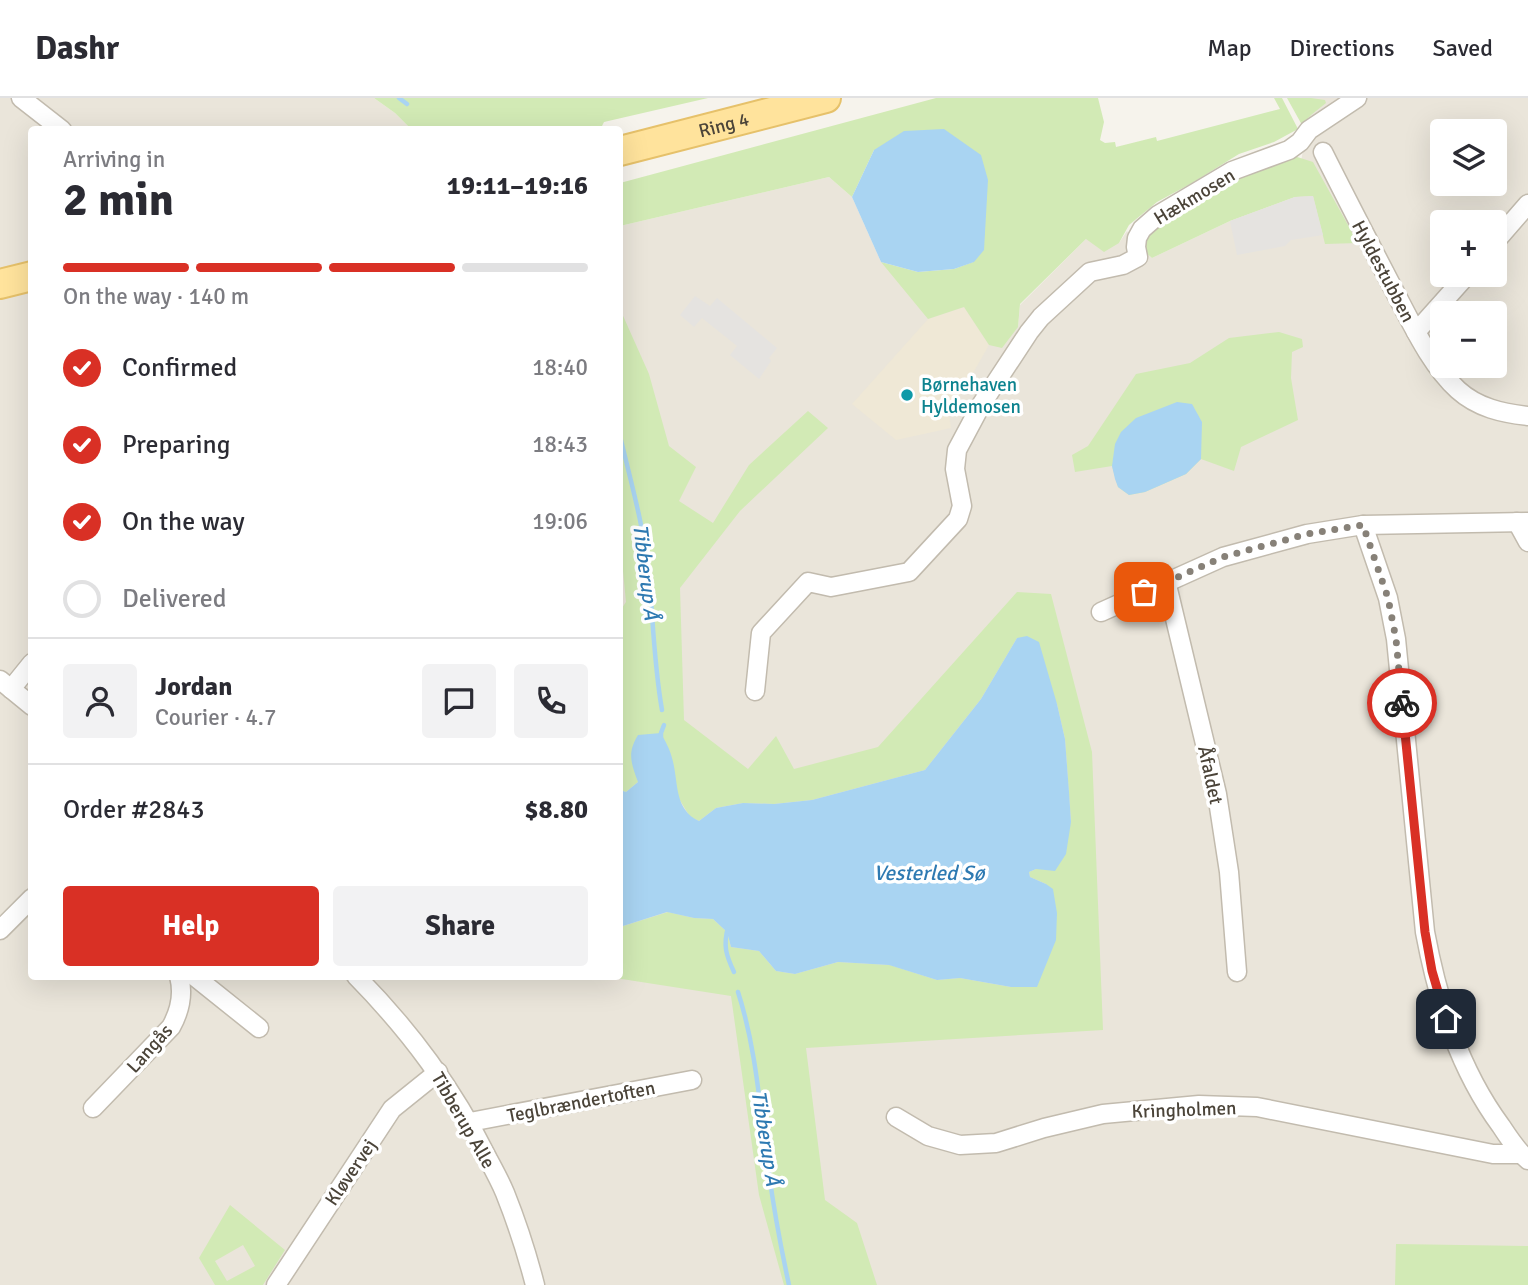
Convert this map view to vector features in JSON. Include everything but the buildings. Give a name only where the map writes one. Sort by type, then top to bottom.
[{"type":"main road","name":"Ring 4","points":[[623,150],[826,98]]},
{"type":"main road","points":[[0,273],[28,274]]},
{"type":"main road","points":[[0,285],[28,275]]},
{"type":"street","points":[[20,98],[57,126]]},
{"type":"street","name":"Hækmosen","points":[[755,691],[761,633],[808,582],[831,587],[909,572],[958,519],[962,506],[955,469],[957,450],[1004,368],[1041,317],[1090,272],[1123,265],[1138,257],[1137,238],[1142,229],[1158,215],[1233,171],[1289,150],[1300,142],[1309,130],[1357,98]]},
{"type":"street","name":"Hyldestubben","points":[[1323,152],[1416,332],[1443,374],[1475,403],[1491,409],[1528,415]]},
{"type":"street","points":[[1507,228],[1528,204]]},
{"type":"street","points":[[1416,332],[1456,287]]},
{"type":"street","points":[[1101,611],[1223,557],[1307,534],[1363,525],[1522,522],[1528,542]]},
{"type":"street","points":[[1363,525],[1388,598],[1396,639],[1425,932],[1432,971],[1446,1019],[1467,1070],[1490,1112],[1524,1157]]},
{"type":"street","name":"Åfaldet","points":[[1166,582],[1217,794],[1229,872],[1237,972]]},
{"type":"street","points":[[28,666],[5,685],[28,703]]},
{"type":"street","points":[[0,930],[28,902]]},
{"type":"street","name":"Langås","points":[[93,1108],[171,1027],[179,1012],[179,980]]},
{"type":"street","points":[[199,980],[259,1028]]},
{"type":"street","name":"Tibberup Alle","points":[[360,980],[438,1072],[470,1122],[504,1191],[535,1285]]},
{"type":"street","name":"Kløvervej","points":[[276,1285],[392,1109],[438,1072]]},
{"type":"street","name":"Teglbrændertoften","points":[[470,1122],[692,1080]]},
{"type":"street","name":"Kringholmen","points":[[896,1117],[929,1136],[960,1145],[996,1143],[1103,1114],[1199,1105],[1258,1107],[1493,1154],[1524,1157]]},
{"type":"shaded area","points":[[0,98],[374,98],[408,126],[28,126],[28,980],[623,980],[623,225],[829,177],[852,197],[881,262],[1018,327],[1020,305],[1087,238],[1119,243],[1127,231],[1138,246],[1152,258],[1230,221],[1295,197],[1310,109],[1305,98],[1528,98],[1528,1285],[0,1285]]},
{"type":"shaded area","points":[[1313,196],[1323,235],[1291,240],[1285,246],[1237,255],[1230,221],[1295,197]]},
{"type":"shaded area","points":[[695,296],[710,306],[717,298],[777,348],[759,379],[730,355],[737,346],[702,318],[694,327],[680,315]]},
{"type":"shaded area","points":[[964,307],[989,345],[949,415],[951,428],[896,440],[852,404],[928,319]]},
{"type":"green space","points":[[374,98],[708,98],[604,122],[602,126],[408,126]]},
{"type":"green space","points":[[936,98],[1098,98],[1104,122],[1100,140],[1105,143],[1115,142],[1116,147],[1156,137],[1157,141],[1280,109],[1274,98],[1282,98],[1298,129],[1274,142],[1239,154],[1157,202],[1129,225],[1119,243],[1104,252],[1086,239],[1020,304],[1018,327],[1002,348],[989,345],[964,307],[928,319],[881,262],[918,272],[954,269],[973,262],[874,150],[852,197],[829,177],[623,225],[623,182]]},
{"type":"green space","points":[[1287,98],[1311,98],[1325,100],[1326,103],[1302,125]]},
{"type":"green space","points":[[1294,156],[1313,162],[1358,243],[1325,244],[1313,196],[1295,197],[1230,221],[1152,258],[1138,246],[1157,226],[1237,179]]},
{"type":"green space","points":[[623,316],[649,374],[669,446],[696,467],[679,501],[713,523],[749,465],[808,411],[828,428],[740,511],[680,588],[684,720],[748,769],[776,736],[794,769],[878,747],[1017,592],[1051,594],[1092,752],[1103,1030],[806,1048],[825,1200],[857,1223],[877,1285],[784,1285],[759,1195],[731,996],[623,979],[623,926],[668,912],[713,919],[727,932],[731,947],[759,951],[776,971],[795,974],[838,962],[890,965],[937,980],[960,978],[1011,987],[1046,884],[1030,877],[1029,872],[1036,869],[1071,822],[1065,739],[1057,704],[1017,638],[981,699],[925,770],[812,800],[774,804],[743,803],[716,808],[699,821],[690,817],[678,797],[638,782],[626,792],[623,791],[623,606],[626,602],[623,571]]},
{"type":"green space","points":[[1279,332],[1302,339],[1303,347],[1292,352],[1291,378],[1298,420],[1241,447],[1234,471],[1201,459],[1186,474],[1145,492],[1129,495],[1118,487],[1112,466],[1075,472],[1072,455],[1088,446],[1136,374],[1190,363],[1229,338]]},
{"type":"green space","points":[[230,1205],[285,1250],[263,1285],[215,1285],[199,1258]],"holes":[[[243,1245],[255,1266],[227,1281],[215,1261]]]},
{"type":"green space","points":[[1396,1244],[1528,1246],[1528,1285],[1395,1285]]},
{"type":"water","points":[[944,129],[981,155],[988,180],[984,250],[974,262],[954,269],[918,272],[881,262],[852,197],[874,150],[904,131]]},
{"type":"water","points":[[1177,402],[1192,404],[1202,422],[1201,459],[1186,474],[1145,492],[1129,495],[1118,487],[1112,466],[1115,444],[1121,432],[1136,418]]},
{"type":"water","name":"Vesterled Sø","points":[[1027,636],[1039,642],[1065,739],[1071,822],[1066,854],[1055,871],[1036,869],[1029,872],[1030,877],[1053,889],[1057,913],[1056,940],[1037,987],[1011,987],[960,978],[937,980],[889,965],[838,962],[795,974],[776,971],[759,951],[731,947],[727,932],[713,919],[667,912],[623,926],[623,791],[626,792],[638,782],[631,758],[632,747],[638,735],[661,733],[671,755],[681,802],[691,816],[699,821],[716,808],[743,803],[774,804],[812,800],[925,770],[981,699],[1017,638]]},
{"type":"waterway","name":"Tibberup Å","points":[[399,98],[407,104]]},
{"type":"waterway","name":"Tibberup Å","points":[[623,448],[647,557],[662,710]]},
{"type":"waterway","name":"Tibberup Å","points":[[661,737],[664,725]]},
{"type":"waterway","name":"Tibberup Å","points":[[728,927],[726,950],[734,972]]},
{"type":"waterway","name":"Tibberup Å","points":[[738,992],[754,1059],[773,1201],[789,1285]]},
{"type":"way so far","points":[[1144,592],[1223,557],[1307,534],[1363,525],[1388,598],[1396,639],[1402,703]]},
{"type":"place","name":"Børnehaven Hyldemosen","points":[[907,395]]},
{"type":"route","points":[[1402,703],[1425,932],[1432,971],[1446,1019]]}]
